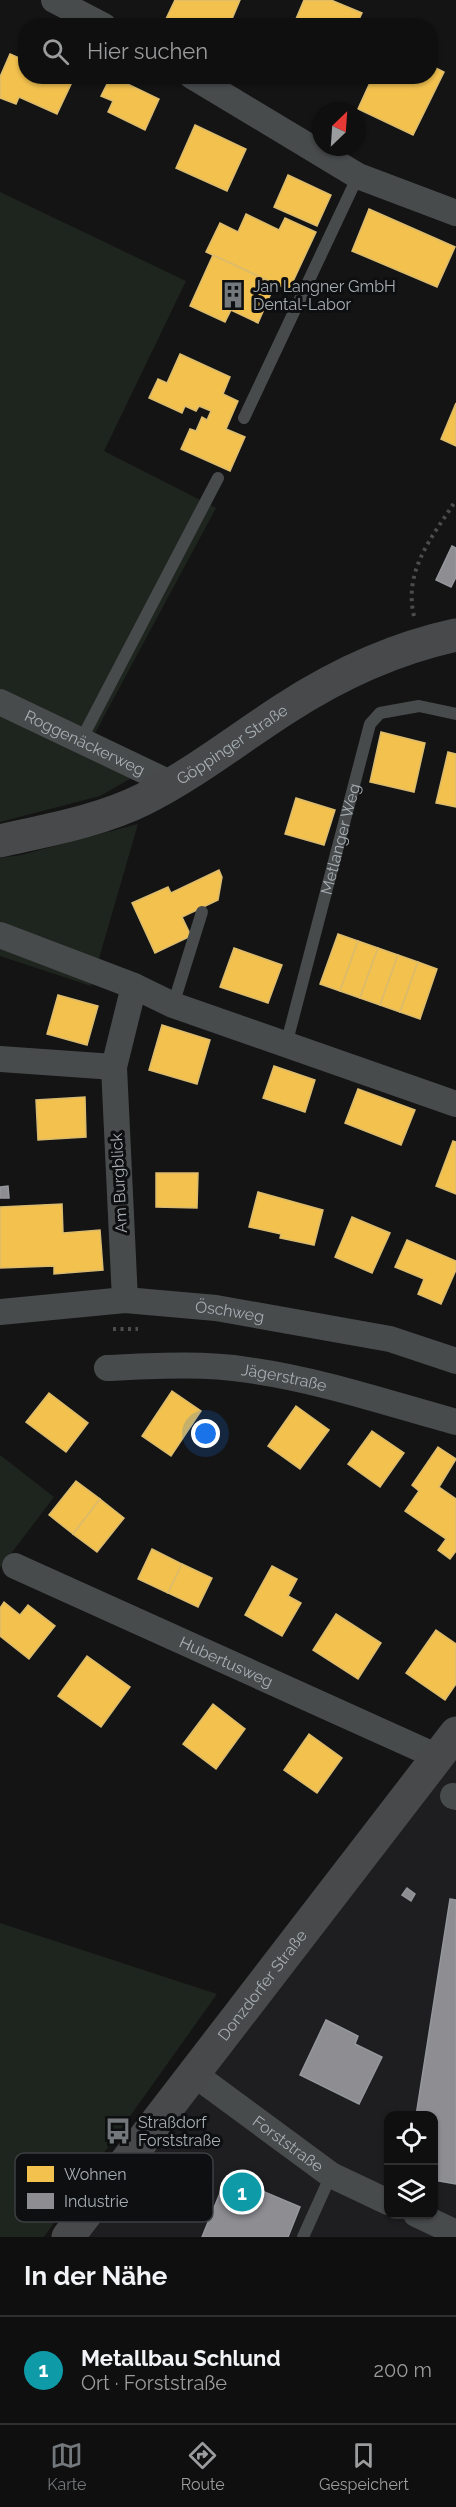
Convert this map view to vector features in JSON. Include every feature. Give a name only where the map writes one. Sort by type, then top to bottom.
[{"type":"main road","name":"Göppinger Straße","points":[[0,841],[113,812],[172,784],[288,706],[361,668],[420,643],[456,635]]},
{"type":"main road","name":"Donzdorfer Straße","points":[[133,2153],[447,1745]]},
{"type":"main road","name":"Donzdorfer Straße","points":[[68,2237],[80,2222]]},
{"type":"street","points":[[54,0],[89,18]]},
{"type":"street","points":[[205,84],[358,176],[456,213]]},
{"type":"street","name":"Roggenäckerweg","points":[[0,702],[172,784]]},
{"type":"street","points":[[0,935],[134,986],[173,1005],[456,1104]]},
{"type":"street","name":"Am Burgblick","points":[[125,1300],[114,1067],[134,986]]},
{"type":"street","points":[[0,1059],[114,1067]]},
{"type":"street","name":"Öschweg","points":[[0,1312],[125,1300],[216,1308],[390,1339],[456,1361]]},
{"type":"street","name":"Jägerstraße","points":[[107,1368],[178,1365],[247,1369],[362,1394],[456,1422]]},
{"type":"street","name":"Hubertusweg","points":[[15,1566],[447,1745]]},
{"type":"street","name":"Forststraße","points":[[194,2074],[331,2175],[384,2200]]},
{"type":"street","points":[[427,2219],[456,2233]]},
{"type":"lane","points":[[243,418],[358,176]]},
{"type":"lane","points":[[80,742],[218,478]]},
{"type":"lane","name":"Metlanger Weg","points":[[286,1045],[370,724],[380,713],[419,706],[456,714]]},
{"type":"lane","points":[[173,1005],[202,912]]},
{"type":"lane","points":[[303,2237],[331,2175]]},
{"type":"path","points":[[420,643],[413,611],[411,585],[420,556],[456,500]]},
{"type":"shaded area","points":[[0,192],[186,281],[104,451],[216,508],[94,735],[0,690]]},
{"type":"shaded area","points":[[0,703],[135,776],[100,796],[0,822]]},
{"type":"shaded area","points":[[138,824],[91,986],[0,956],[0,858],[21,855]]},
{"type":"shaded area","points":[[0,1455],[54,1497],[0,1568]]},
{"type":"shaded area","points":[[456,1756],[456,2237],[89,2237],[100,2222],[213,2222],[213,2153],[153,2153]]},
{"type":"shaded area","points":[[0,1923],[217,1994],[104,2153],[15,2153],[15,2222],[55,2222],[44,2237],[0,2237]]},
{"type":"building: Wohnen","points":[[175,0],[240,0],[232,18],[166,18]]},
{"type":"building: Wohnen","points":[[304,0],[331,0],[362,13],[360,18],[296,18]]},
{"type":"building: Wohnen","points":[[10,54],[18,58],[18,84],[71,84],[57,114],[19,97],[16,104],[0,98],[0,77]]},
{"type":"building: Wohnen","points":[[438,69],[444,72],[413,135],[366,113],[366,102],[361,102],[369,84],[438,84]]},
{"type":"building: Wohnen","points":[[107,84],[128,84],[159,99],[145,130],[108,112],[113,101],[101,96]]},
{"type":"building: Wohnen","points":[[195,125],[246,149],[227,191],[176,168]]},
{"type":"building: Wohnen","points":[[288,175],[331,195],[317,226],[274,207]]},
{"type":"building: Wohnen","points":[[369,209],[455,247],[437,287],[352,251]]},
{"type":"building: Wohnen","points":[[246,214],[279,230],[285,218],[316,232],[289,290],[206,252],[220,223],[238,232]]},
{"type":"building: Wohnen","name":"Jan Langner GmbH Dental-Labor","points":[[213,255],[275,284],[258,323],[231,310],[225,322],[190,306]]},
{"type":"building: Wohnen","points":[[180,354],[230,377],[223,394],[238,401],[226,429],[245,437],[230,471],[181,449],[190,429],[196,431],[202,417],[207,420],[211,411],[199,406],[196,411],[185,406],[182,413],[149,398],[158,379],[167,383]]},
{"type":"building: Wohnen","points":[[456,403],[456,446],[441,439]]},
{"type":"building: Wohnen","points":[[381,732],[425,743],[414,792],[370,782]]},
{"type":"building: Wohnen","points":[[448,752],[456,754],[456,807],[436,803]]},
{"type":"building: Wohnen","points":[[296,798],[335,810],[324,845],[285,834]]},
{"type":"building: Wohnen","points":[[219,870],[222,877],[218,900],[182,917],[191,936],[155,953],[132,903],[168,887],[171,893]]},
{"type":"building: Wohnen","points":[[338,934],[358,941],[340,991],[320,984]]},
{"type":"building: Wohnen","points":[[358,941],[378,948],[360,998],[340,991]]},
{"type":"building: Wohnen","points":[[234,948],[282,965],[268,1003],[220,987]]},
{"type":"building: Wohnen","points":[[378,948],[398,955],[380,1005],[360,998]]},
{"type":"building: Wohnen","points":[[398,955],[418,962],[400,1012],[380,1005]]},
{"type":"building: Wohnen","points":[[418,962],[437,969],[420,1019],[400,1012]]},
{"type":"building: Wohnen","points":[[58,995],[98,1006],[87,1045],[47,1034]]},
{"type":"building: Wohnen","points":[[162,1025],[210,1040],[197,1084],[149,1070]]},
{"type":"building: Wohnen","points":[[274,1066],[315,1080],[305,1112],[263,1098]]},
{"type":"building: Wohnen","points":[[358,1089],[415,1110],[401,1145],[345,1123]]},
{"type":"building: Wohnen","points":[[85,1097],[86,1137],[38,1140],[36,1100]]},
{"type":"building: Wohnen","points":[[453,1141],[456,1142],[456,1194],[436,1186]]},
{"type":"building: Wohnen","points":[[156,1173],[198,1173],[197,1208],[156,1207]]},
{"type":"building: Wohnen","points":[[258,1192],[323,1210],[314,1245],[280,1238],[281,1234],[249,1227]]},
{"type":"building: Wohnen","points":[[62,1204],[63,1233],[100,1230],[103,1270],[54,1274],[54,1266],[0,1268],[0,1207]]},
{"type":"building: Wohnen","points":[[352,1217],[390,1233],[372,1273],[335,1257]]},
{"type":"building: Wohnen","points":[[407,1240],[456,1261],[456,1270],[441,1304],[418,1294],[424,1279],[395,1267]]},
{"type":"building: Wohnen","points":[[172,1391],[201,1411],[171,1456],[142,1436]]},
{"type":"building: Wohnen","points":[[49,1393],[88,1423],[66,1452],[26,1422]]},
{"type":"building: Wohnen","points":[[296,1406],[329,1430],[300,1469],[268,1446]]},
{"type":"building: Wohnen","points":[[372,1431],[404,1453],[380,1487],[348,1464]]},
{"type":"building: Wohnen","points":[[438,1447],[456,1459],[439,1487],[456,1499],[456,1551],[450,1559],[438,1550],[446,1539],[405,1511],[419,1491],[412,1485]]},
{"type":"building: Wohnen","points":[[76,1481],[100,1499],[73,1534],[49,1515]]},
{"type":"building: Wohnen","points":[[100,1499],[124,1518],[97,1552],[73,1534]]},
{"type":"building: Wohnen","points":[[152,1549],[182,1564],[168,1593],[138,1579]]},
{"type":"building: Wohnen","points":[[182,1564],[212,1578],[198,1607],[168,1593]]},
{"type":"building: Wohnen","points":[[272,1566],[297,1579],[288,1596],[301,1603],[282,1636],[245,1615]]},
{"type":"building: Wohnen","points":[[4,1602],[20,1615],[28,1605],[55,1626],[29,1659],[0,1636],[0,1608]]},
{"type":"building: Wohnen","points":[[336,1614],[381,1643],[358,1679],[313,1650]]},
{"type":"building: Wohnen","points":[[436,1630],[456,1644],[456,1684],[445,1700],[406,1673]]},
{"type":"building: Wohnen","points":[[87,1656],[130,1687],[101,1727],[58,1696]]},
{"type":"building: Wohnen","points":[[213,1704],[245,1729],[216,1769],[183,1744]]},
{"type":"building: Wohnen","points":[[309,1734],[342,1758],[317,1793],[284,1770]]},
{"type":"building: Industrie","points":[[452,546],[456,548],[456,577],[451,587],[436,580]]},
{"type":"building: Industrie","points":[[8,1186],[9,1198],[0,1198],[0,1187]]},
{"type":"building: Industrie","points":[[407,1888],[415,1894],[411,1901],[402,1895]]},
{"type":"building: Industrie","points":[[450,1899],[456,1900],[456,2184],[438,2181],[438,2111],[417,2111]]},
{"type":"building: Industrie","points":[[326,2020],[358,2036],[355,2044],[382,2057],[359,2104],[300,2075]]},
{"type":"building: Industrie","points":[[227,2176],[300,2207],[288,2237],[202,2237],[208,2222],[213,2222],[213,2210]]},
{"type":"place","name":"Jan Langner GmbH Dental-Labor","points":[[233,295]]},
{"type":"place","name":"Straßdorf Forststraße","points":[[118,2131]]},
{"type":"place","name":"Metallbau Schlund","points":[[242,2192]]}]
